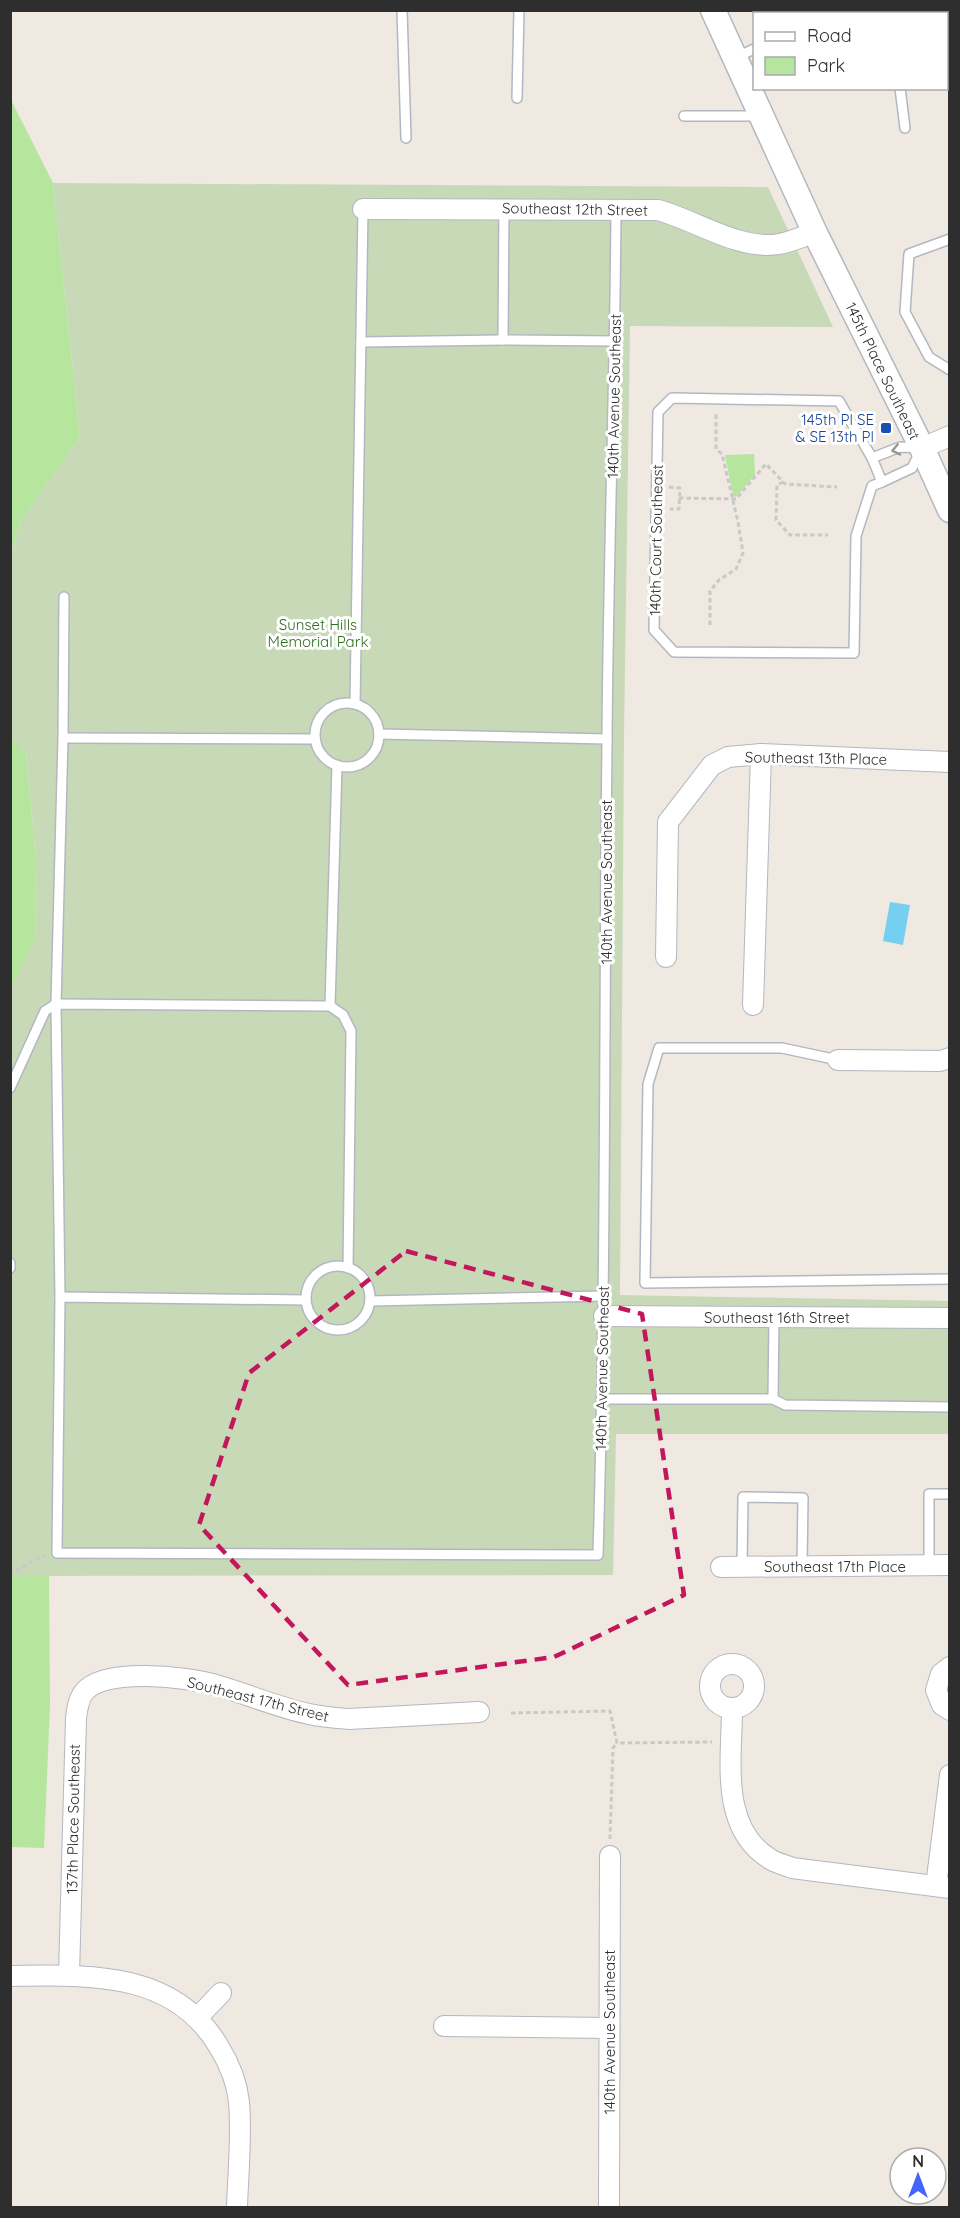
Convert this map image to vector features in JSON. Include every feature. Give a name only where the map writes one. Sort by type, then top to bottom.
[{"type":"street","points":[[713,10],[745,53],[753,83]]},
{"type":"street","points":[[755,90],[762,116],[815,233]]},
{"type":"street","name":"Southeast 12th Street","points":[[363,209],[616,208],[658,210],[752,244],[778,244],[815,233]]},
{"type":"street","name":"145th Place Southeast","points":[[815,233],[922,448],[950,510]]},
{"type":"street","points":[[922,448],[950,436]]},
{"type":"street","points":[[753,1005],[761,754]]},
{"type":"street","name":"Southeast 13th Place","points":[[666,957],[668,822],[712,765],[728,757],[761,754],[950,762]]},
{"type":"street","points":[[838,1060],[939,1061],[950,1058]]},
{"type":"street","name":"Southeast 16th Street","points":[[604,1306],[774,1317],[950,1318]]},
{"type":"street","name":"Southeast 17th Place","points":[[721,1567],[950,1565]]},
{"type":"street","points":[[950,1667],[941,1674],[936,1690],[942,1705],[950,1710]]},
{"type":"street","name":"Southeast 17th Street","points":[[108,1679],[127,1677],[190,1679],[306,1714],[328,1718],[350,1719],[479,1712]]},
{"type":"street","name":"137th Place Southeast","points":[[69,1975],[76,1718],[78,1705],[84,1692],[96,1683],[108,1679]]},
{"type":"street","points":[[732,1708],[732,1793],[735,1814],[741,1829],[755,1847],[771,1860],[792,1868],[943,1887],[950,1775]]},
{"type":"street","name":"140th Avenue Southeast","points":[[609,2208],[610,1856]]},
{"type":"street","points":[[10,1976],[98,1977],[149,1988],[174,1999],[198,2017],[225,2057],[234,2078],[239,2102],[237,2208]]},
{"type":"street","points":[[198,2017],[221,1994]]},
{"type":"street","points":[[444,2026],[609,2028]]},
{"type":"lane","points":[[402,10],[406,138]]},
{"type":"lane","points":[[517,98],[519,10]]},
{"type":"lane","points":[[900,90],[905,128]]},
{"type":"lane","points":[[684,116],[762,116]]},
{"type":"lane","points":[[503,340],[504,208]]},
{"type":"lane","name":"140th Avenue Southeast","points":[[57,1553],[598,1555],[604,1306],[607,739],[616,208]]},
{"type":"lane","points":[[355,704],[363,209]]},
{"type":"lane","points":[[950,239],[909,254],[905,312],[928,357],[950,370]]},
{"type":"lane","points":[[361,342],[615,341]]},
{"type":"lane","name":"140th Court Southeast","points":[[882,482],[872,458],[839,401],[672,398],[658,412],[654,630],[674,652],[854,653],[856,536],[872,486],[882,482],[912,468],[922,448]]},
{"type":"lane","points":[[872,458],[900,447],[922,448]]},
{"type":"lane","points":[[57,1553],[60,1296],[56,1004],[64,597]]},
{"type":"lane","points":[[345,703],[355,704],[372,715],[379,734],[377,744],[366,761],[347,767],[337,765],[322,755],[315,739],[315,728],[326,711],[335,705],[345,703]]},
{"type":"lane","points":[[379,734],[607,739]]},
{"type":"lane","points":[[63,738],[315,739]]},
{"type":"lane","points":[[330,1006],[337,765]]},
{"type":"lane","points":[[10,1088],[45,1011],[56,1004],[330,1006],[343,1015],[351,1030],[348,1268]]},
{"type":"lane","points":[[838,1060],[782,1048],[659,1048],[648,1084],[645,1283],[950,1279]]},
{"type":"lane","points":[[10,1263],[10,1268]]},
{"type":"lane","points":[[338,1266],[348,1268],[358,1273],[365,1281],[370,1301],[367,1312],[361,1321],[352,1327],[331,1330],[322,1326],[308,1310],[307,1290],[318,1273],[338,1266]]},
{"type":"lane","points":[[60,1296],[306,1300]]},
{"type":"lane","points":[[370,1301],[604,1306]]},
{"type":"lane","points":[[773,1399],[774,1317]]},
{"type":"lane","points":[[602,1399],[773,1399],[786,1405],[950,1407]]},
{"type":"lane","points":[[929,1565],[929,1494],[950,1494]]},
{"type":"lane","points":[[742,1566],[743,1497],[803,1498],[802,1566]]},
{"type":"path","points":[[710,625],[710,591],[719,580],[736,569],[743,553],[722,454],[716,449],[716,412]]},
{"type":"path","points":[[680,498],[736,499],[766,464],[785,484],[837,487]]},
{"type":"path","points":[[783,482],[777,485],[776,520],[790,535],[828,535]]},
{"type":"path","points":[[667,487],[680,488],[679,509],[667,508]]},
{"type":"path","points":[[10,1575],[36,1558],[57,1553]]},
{"type":"path","points":[[511,1713],[610,1711],[617,1743]]},
{"type":"path","points":[[617,1743],[720,1743]]},
{"type":"path","points":[[610,1856],[613,1748],[617,1743]]},
{"type":"highlighted area","points":[[406,1251],[642,1314],[684,1595],[554,1657],[348,1685],[199,1525],[249,1373]]},
{"type":"green space","points":[[11,100],[53,183],[80,437],[21,521],[11,552]]},
{"type":"green space","name":"Sunset Hills Memorial Park","points":[[53,183],[768,187],[833,327],[630,326],[620,1295],[949,1301],[949,1434],[616,1434],[613,1575],[11,1576],[10,992],[35,939],[36,859],[26,753],[11,737],[11,552],[21,521],[80,437]]},
{"type":"green space","points":[[754,454],[755,475],[736,497],[733,496],[725,455]]},
{"type":"green space","points":[[11,737],[26,753],[36,859],[35,939],[11,992]]},
{"type":"green space","points":[[11,1576],[49,1576],[50,1705],[44,1848],[11,1847]]},
{"type":"water","points":[[890,902],[910,905],[903,945],[883,941]]},
{"type":"place","name":"145th Pl SE & SE 13th Pl","points":[[886,428]]}]
